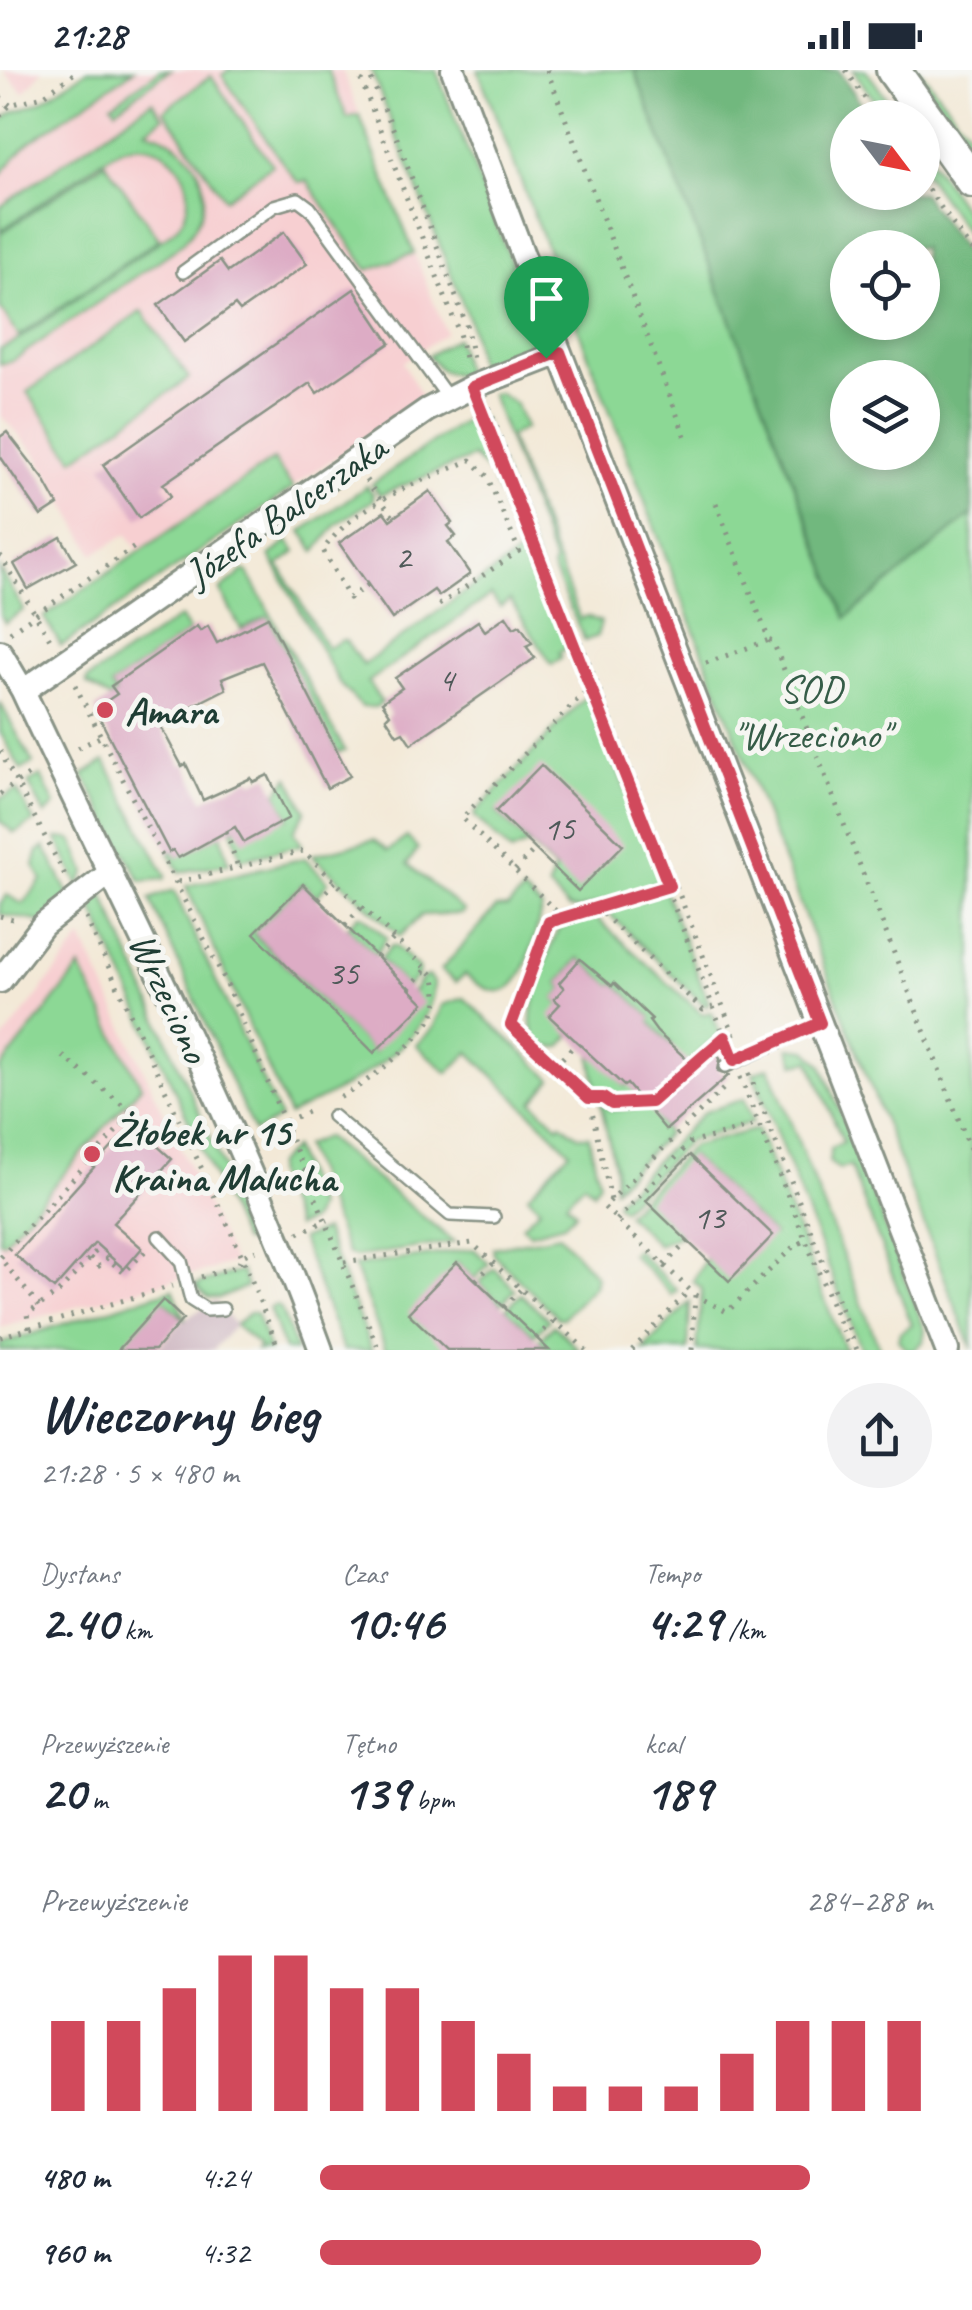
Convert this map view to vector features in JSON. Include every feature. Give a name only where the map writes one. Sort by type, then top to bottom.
[{"type":"main road","points":[[893,70],[972,181]]},
{"type":"street","points":[[454,70],[947,1350]]},
{"type":"street","name":"Józefa Balcerzaka","points":[[23,691],[428,410],[476,385],[560,352]]},
{"type":"street","name":"Wrzeciono","points":[[0,652],[111,872],[240,1151],[321,1350]]},
{"type":"street","points":[[683,672],[706,664]]},
{"type":"street","points":[[0,981],[43,926],[111,872]]},
{"type":"lane","points":[[183,272],[274,206],[298,200],[310,208],[449,399]]},
{"type":"lane","points":[[734,1061],[820,1023]]},
{"type":"lane","points":[[334,1116],[450,1215],[494,1217]]},
{"type":"lane","points":[[159,1236],[181,1261],[191,1300],[206,1310],[223,1309]]},
{"type":"path","points":[[0,116],[10,104],[43,96],[79,70]]},
{"type":"path","points":[[357,70],[713,1007],[853,1350]]},
{"type":"path","points":[[367,70],[395,133],[466,324],[476,385],[586,655],[734,1061]]},
{"type":"path","points":[[547,70],[685,436]]},
{"type":"path","points":[[846,70],[866,100]]},
{"type":"path","points":[[0,96],[10,104]]},
{"type":"path","points":[[940,206],[972,251]]},
{"type":"path","points":[[368,585],[350,598],[323,550],[336,531],[380,499],[471,460],[487,476],[519,551],[432,609]]},
{"type":"path","points":[[366,480],[396,522]]},
{"type":"path","points":[[716,503],[972,1154]]},
{"type":"path","points":[[0,638],[136,546]]},
{"type":"path","points":[[0,555],[64,662],[227,984],[379,1350]]},
{"type":"path","points":[[706,664],[769,640]]},
{"type":"path","points":[[563,918],[462,818],[590,686]]},
{"type":"path","points":[[0,751],[76,898],[242,1256],[279,1350]]},
{"type":"path","points":[[0,794],[16,780]]},
{"type":"path","points":[[226,832],[238,867]]},
{"type":"path","points":[[514,870],[535,849]]},
{"type":"path","points":[[178,882],[302,851],[435,977],[434,1014],[380,1072],[344,1096],[286,1121]]},
{"type":"path","points":[[319,899],[335,882]]},
{"type":"path","points":[[611,1200],[589,1098],[511,1025],[549,922],[669,886]]},
{"type":"path","points":[[345,925],[362,907]]},
{"type":"path","points":[[598,908],[703,1010],[713,1007]]},
{"type":"path","points":[[378,957],[394,938]]},
{"type":"path","points":[[409,988],[426,969]]},
{"type":"path","points":[[589,1098],[603,1098],[612,1104],[651,1102],[725,1037]]},
{"type":"path","points":[[555,1066],[579,1040]]},
{"type":"path","points":[[39,1306],[0,1258],[133,1114],[59,1053]]},
{"type":"path","points":[[805,1240],[794,1246],[727,1312],[693,1292],[604,1207],[740,1076],[853,1350]]},
{"type":"path","points":[[617,1220],[690,1144],[758,1124]]},
{"type":"path","points":[[90,1258],[100,1266],[107,1258],[124,1274],[159,1236]]},
{"type":"path","points":[[664,1265],[688,1240]]},
{"type":"path","points":[[344,1262],[472,1243],[586,1350]]},
{"type":"path","points":[[30,1328],[26,1314],[60,1290],[98,1249]]},
{"type":"path","points":[[476,1280],[495,1262]]},
{"type":"path","points":[[504,1307],[522,1288]]},
{"type":"path","points":[[632,1350],[693,1292]]},
{"type":"path","points":[[692,1350],[693,1292]]},
{"type":"path","points":[[536,1338],[555,1320]]},
{"type":"shaded area","points":[[3,70],[43,70],[24,93]]},
{"type":"shaded area","points":[[134,70],[342,70],[446,333],[403,362],[422,398],[158,579],[127,534],[94,554],[37,455],[0,415],[0,175],[28,143]]},
{"type":"shaded area","name":"Żłobek nr 15 Kraina Malucha","points":[[82,938],[234,1263],[0,1328],[0,1044]]},
{"type":"shaded area","points":[[215,1301],[235,1325],[213,1350],[157,1350],[185,1319]]},
{"type":"green space","points":[[88,70],[134,70],[28,143],[0,175],[0,121],[40,102]]},
{"type":"green space","points":[[160,70],[170,70],[116,109],[112,104]]},
{"type":"green space","points":[[229,70],[328,70],[347,118],[359,115],[414,253],[368,270],[307,181],[298,182],[288,170],[222,75]]},
{"type":"green space","points":[[371,70],[436,70],[535,323],[531,343],[517,355],[478,366],[470,323]]},
{"type":"green space","name":"SOD \"Wrzeciono\"","points":[[478,70],[634,70],[846,618],[972,514],[972,1349]]},
{"type":"green space","points":[[634,70],[838,70],[859,100],[830,100],[830,210],[934,210],[972,262],[972,514],[846,618]]},
{"type":"green space","points":[[853,70],[866,70],[888,100],[874,100]]},
{"type":"green space","points":[[913,70],[920,70],[972,137],[972,155],[940,109],[940,100],[934,100]]},
{"type":"green space","points":[[211,76],[272,165],[225,199],[164,110]]},
{"type":"green space","points":[[152,101],[164,117],[146,130],[183,150],[202,181],[200,217],[190,235],[173,251],[12,361],[0,364],[0,349],[163,239],[182,220],[188,190],[177,164],[154,148],[140,146],[124,148],[109,156],[0,231],[0,207]]},
{"type":"green space","points":[[105,162],[159,239],[19,336],[0,308],[0,234]]},
{"type":"green space","points":[[940,175],[972,221],[972,241],[940,195]]},
{"type":"green space","points":[[142,311],[189,378],[74,459],[27,392]]},
{"type":"green space","points":[[456,338],[464,370],[461,376],[442,371],[428,356]]},
{"type":"green space","points":[[498,393],[516,404],[525,428],[509,437],[580,619],[587,616],[601,622],[597,636],[585,641],[552,568],[554,563],[491,394]]},
{"type":"green space","points":[[475,413],[482,419],[569,646],[552,665],[510,600],[500,607],[491,595],[368,682],[382,703],[362,707],[340,684],[270,556],[288,541],[296,552],[279,565],[327,648],[346,641],[363,665],[522,551],[509,522],[513,519],[502,507],[506,504],[493,483],[497,481],[473,457],[380,495],[372,484]]},
{"type":"green space","points":[[273,460],[293,488],[61,646],[44,617]]},
{"type":"green space","points":[[367,486],[373,500],[337,524],[315,552],[302,531]]},
{"type":"green space","points":[[0,569],[24,610],[5,623],[0,614]]},
{"type":"green space","points":[[244,571],[345,751],[338,753],[267,617],[241,629],[220,590]]},
{"type":"green space","points":[[180,617],[189,632],[111,686],[116,694],[111,699],[87,684],[87,680]]},
{"type":"green space","points":[[588,694],[661,878],[659,882],[578,910],[568,908],[548,887],[555,869],[496,811],[529,844],[511,852],[475,813]]},
{"type":"green space","points":[[0,702],[33,763],[21,770],[0,732]]},
{"type":"green space","points":[[105,761],[166,876],[164,879],[141,881],[83,775]]},
{"type":"green space","points":[[41,776],[55,805],[45,815],[28,783]]},
{"type":"green space","points":[[289,777],[306,811],[294,831],[302,845],[241,859],[232,829],[289,818],[277,793]]},
{"type":"green space","points":[[17,790],[34,822],[14,833],[0,821],[0,799]]},
{"type":"green space","points":[[221,834],[229,863],[180,872],[169,852],[173,850],[178,857]]},
{"type":"green space","points":[[407,837],[418,849],[407,864],[464,911],[422,915],[400,936],[312,855],[374,840],[388,851]]},
{"type":"green space","points":[[57,839],[73,840],[86,872],[79,886]]},
{"type":"green space","points":[[45,847],[70,896],[42,922],[0,914],[0,904],[7,895],[23,904],[42,880],[34,865],[38,851]]},
{"type":"green space","points":[[305,858],[328,882],[317,897],[303,884],[254,934],[374,1052],[422,978],[428,976],[434,983],[430,1006],[401,1046],[357,1079],[289,1115],[186,886]]},
{"type":"green space","points":[[171,891],[280,1118],[254,1132],[150,899]]},
{"type":"green space","points":[[665,891],[709,1003],[705,1006],[607,912]]},
{"type":"green space","points":[[523,892],[542,908],[527,961],[511,987],[499,991],[484,988],[465,974],[456,982],[441,970],[496,908],[508,907]]},
{"type":"green space","points":[[103,894],[255,1239],[243,1242],[89,900]]},
{"type":"green space","points":[[358,915],[387,938],[375,955],[347,928]]},
{"type":"green space","points":[[593,915],[702,1014],[712,1012],[720,1034],[649,1099],[612,1100],[596,1087],[591,1057],[594,1055],[625,1086],[672,1045],[615,983],[612,986],[579,958],[559,983],[564,988],[555,999],[570,1036],[561,1047],[546,1046],[535,1037],[532,1025],[536,991],[558,929]]},
{"type":"green space","points":[[391,946],[419,969],[407,987],[380,959]]},
{"type":"green space","points":[[80,968],[141,1086],[0,1242],[0,1069]]},
{"type":"green space","points":[[464,998],[552,1079],[533,1102],[558,1126],[561,1123],[578,1136],[589,1136],[599,1182],[593,1192],[584,1183],[566,1202],[576,1212],[564,1224],[530,1233],[522,1226],[540,1208],[528,1195],[570,1151],[469,1052],[448,1073],[416,1045],[433,1028],[442,1005]]},
{"type":"green space","points":[[789,1048],[807,1050],[822,1065],[925,1330],[923,1342],[914,1350],[907,1350],[898,1340],[900,1332],[912,1325],[850,1166],[839,1169],[829,1162],[831,1148],[843,1142],[810,1061],[795,1064]]},
{"type":"green space","points":[[769,1067],[880,1350],[861,1350],[753,1073]]},
{"type":"green space","points":[[744,1099],[753,1122],[688,1141],[622,1209],[617,1205],[617,1200],[704,1112]]},
{"type":"green space","points":[[600,1101],[610,1110],[650,1107],[667,1134],[614,1188],[615,1168]]},
{"type":"green space","points":[[757,1129],[845,1350],[697,1350],[702,1289],[693,1281],[706,1258],[773,1235],[691,1156],[681,1234],[658,1245],[626,1214],[692,1146]]},
{"type":"green space","points":[[325,1137],[454,1242],[354,1257],[347,1253],[304,1146]]},
{"type":"green space","points":[[293,1148],[317,1207],[312,1220],[296,1227],[275,1174],[276,1164]]},
{"type":"green space","points":[[324,1230],[372,1350],[343,1350],[301,1239]]},
{"type":"green space","points":[[559,1235],[596,1276],[594,1286],[563,1318],[558,1318],[494,1255],[493,1248]]},
{"type":"green space","points":[[474,1249],[489,1264],[474,1279],[457,1262],[447,1350],[386,1350],[354,1266]]},
{"type":"green space","points":[[635,1249],[677,1290],[672,1295],[631,1254]]},
{"type":"green space","points":[[494,1268],[515,1290],[501,1304],[479,1283]]},
{"type":"green space","points":[[241,1271],[247,1287],[219,1298],[208,1298],[195,1285]]},
{"type":"green space","points":[[173,1289],[185,1319],[164,1301],[120,1350],[0,1350],[0,1344]]},
{"type":"green space","points":[[521,1294],[549,1320],[534,1335],[506,1309]]},
{"type":"green space","points":[[690,1302],[688,1350],[643,1350]]},
{"type":"green space","points":[[277,1305],[296,1350],[284,1350],[269,1308]]},
{"type":"green space","points":[[249,1313],[256,1313],[269,1350],[256,1350],[259,1346],[235,1325]]},
{"type":"green space","points":[[554,1325],[580,1350],[549,1350],[539,1340]]},
{"type":"building","points":[[284,232],[307,264],[240,311],[235,305],[184,342],[158,305],[220,261],[228,272]]},
{"type":"building","points":[[354,289],[390,343],[317,393],[310,383],[163,484],[171,496],[139,518],[103,465]]},
{"type":"building","points":[[7,432],[43,478],[58,505],[41,516],[0,456],[0,437]]},
{"type":"building","points":[[430,491],[452,523],[448,526],[456,536],[448,542],[470,574],[439,596],[434,590],[392,619],[339,543],[384,512],[390,520]]},
{"type":"building","points":[[61,537],[76,562],[28,589],[14,564]]},
{"type":"building","points":[[506,616],[514,628],[520,625],[532,643],[526,646],[535,658],[411,744],[403,732],[397,735],[382,702],[402,688],[395,678],[478,621],[485,631]]},
{"type":"building","points":[[268,617],[350,776],[327,788],[262,662],[222,678],[226,689],[159,723],[182,766],[186,764],[203,800],[251,778],[253,782],[268,775],[289,818],[244,842],[235,827],[178,858],[173,850],[169,852],[95,709],[117,694],[111,686],[197,626],[200,631],[208,626],[217,643]]},
{"type":"building","points":[[541,765],[623,845],[578,891],[496,811]]},
{"type":"building","points":[[303,884],[424,1003],[374,1053],[254,933]]},
{"type":"building","points":[[580,959],[612,986],[614,983],[652,1019],[649,1021],[657,1032],[696,1068],[717,1053],[718,1071],[729,1075],[666,1130],[627,1084],[624,1086],[549,1016],[560,1004],[554,999],[564,988],[559,983]]},
{"type":"building","points":[[133,1124],[172,1159],[113,1223],[142,1248],[124,1269],[95,1243],[54,1289],[15,1255]]},
{"type":"building","points":[[690,1155],[773,1235],[729,1281],[646,1201]]},
{"type":"building","points":[[457,1262],[549,1350],[447,1350],[408,1313]]},
{"type":"building","points":[[163,1300],[183,1319],[155,1350],[118,1350]]},
{"type":"place","name":"Amara","points":[[105,710]]},
{"type":"place","name":"Żłobek nr 15 Kraina Malucha","points":[[92,1154]]},
{"type":"route","points":[[560,352],[820,1023],[734,1060],[725,1037],[651,1102],[612,1104],[603,1098],[589,1098],[511,1025],[549,922],[669,886],[472,387],[546,358],[560,352]]}]
